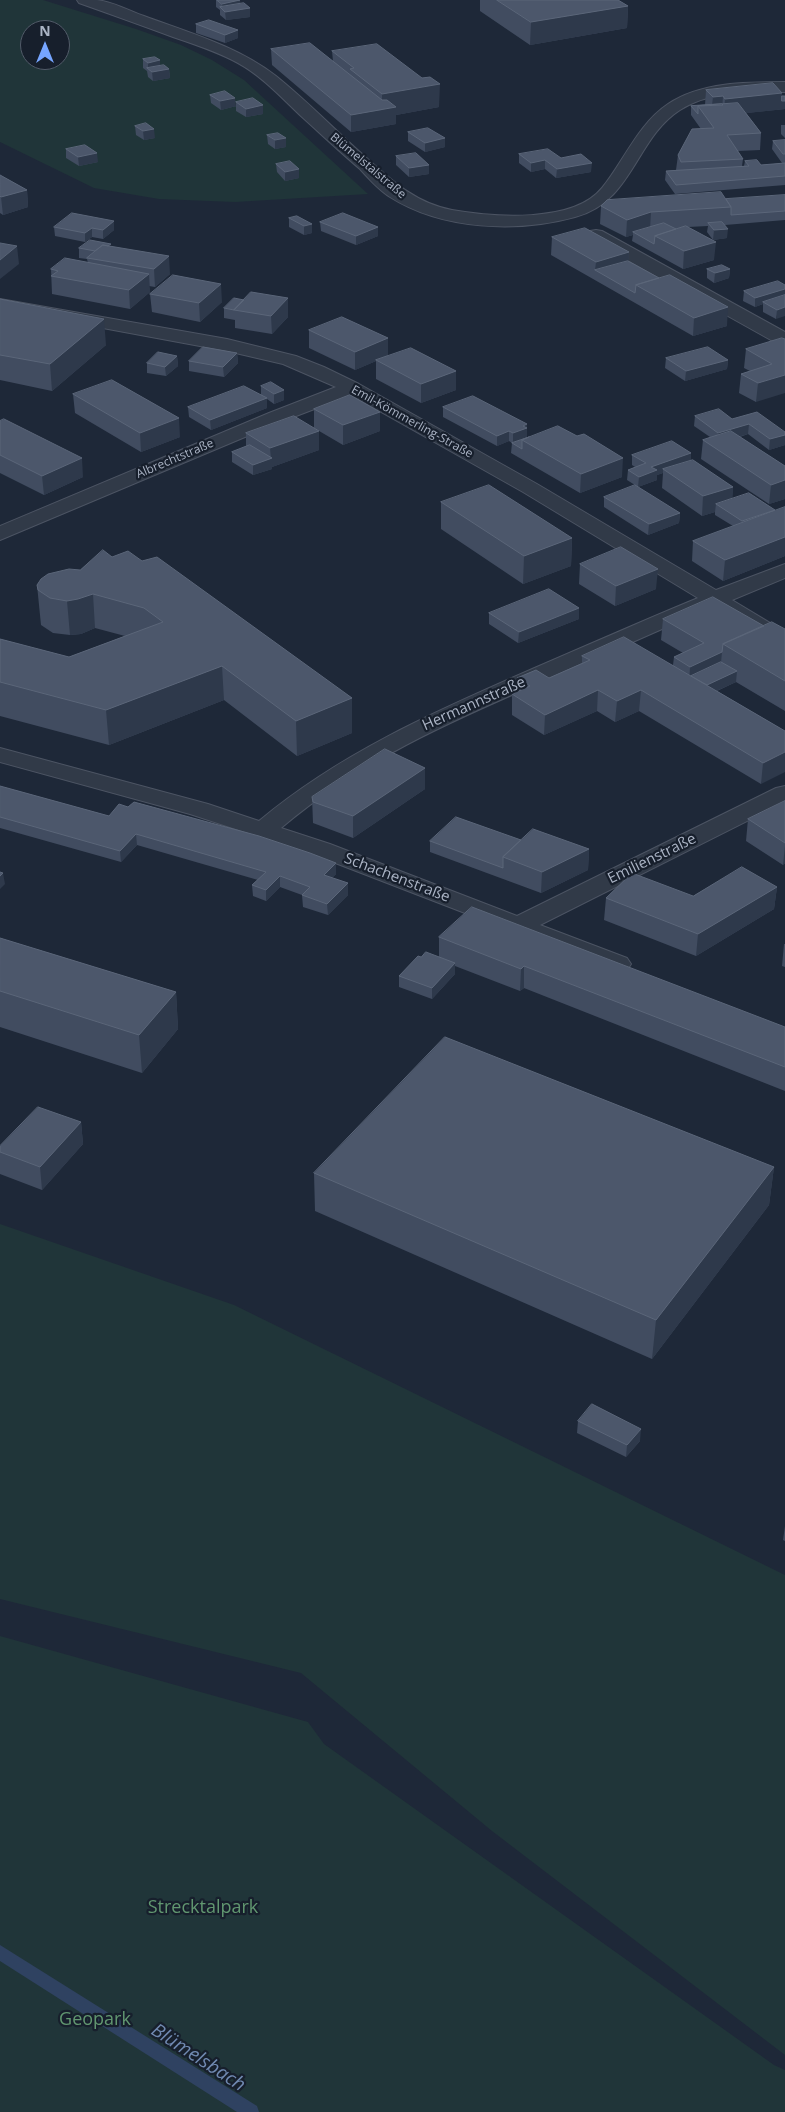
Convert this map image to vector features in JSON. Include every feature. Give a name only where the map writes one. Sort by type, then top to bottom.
[{"type":"street","name":"Blümelstalstraße","points":[[84,0],[205,42],[244,60],[271,80],[394,192],[410,202],[450,215],[479,218],[511,219],[618,209]]},
{"type":"street","points":[[570,214],[605,195],[650,130],[676,106],[714,93],[741,89],[785,87]]},
{"type":"street","points":[[570,214],[785,340]]},
{"type":"street","name":"Emil-Kömmerling-Straße","points":[[0,304],[260,352],[298,364],[352,388],[530,488],[713,599],[785,640]]},
{"type":"street","name":"Albrechtstraße","points":[[0,534],[267,421],[352,388]]},
{"type":"street","name":"Hermannstraße","points":[[263,830],[300,799],[368,754],[469,705],[713,599],[785,570]]},
{"type":"street","name":"Schachenstraße","points":[[0,755],[117,786],[321,849],[637,971]]},
{"type":"street","name":"Emilienstraße","points":[[519,924],[785,793]]},
{"type":"green space","points":[[0,0],[43,0],[136,29],[181,45],[212,60],[244,80],[368,194],[235,202],[159,199],[94,188],[0,142]]},
{"type":"green space","points":[[0,1224],[234,1305],[785,1575],[785,2055],[492,1831],[301,1673],[0,1599]]},
{"type":"green space","name":"Strecktalpark","points":[[0,1636],[308,1722],[324,1744],[774,2065],[785,2070],[785,2112],[0,2112]]},
{"type":"building","points":[[217,0],[240,0],[222,4]]},
{"type":"building","points":[[497,0],[618,0],[628,6],[531,22]]},
{"type":"building","points":[[244,3],[250,8],[225,12],[220,7]]},
{"type":"building","points":[[209,20],[238,30],[225,35],[196,24]]},
{"type":"building","points":[[310,43],[382,100],[387,100],[396,107],[351,115],[271,49]]},
{"type":"building","points":[[377,44],[422,78],[430,77],[440,84],[382,94],[350,69],[354,68],[332,51]]},
{"type":"building","points":[[155,57],[160,60],[148,63],[143,59]]},
{"type":"building","points":[[164,65],[169,69],[152,72],[147,68]]},
{"type":"building","points":[[773,83],[782,93],[725,99],[723,96],[713,97],[706,90]]},
{"type":"building","points":[[225,91],[235,98],[220,101],[210,95]]},
{"type":"building","points":[[253,98],[263,105],[246,109],[236,102]]},
{"type":"building","points":[[738,103],[761,133],[727,135],[743,159],[681,162],[678,155],[692,129],[714,128],[698,106]]},
{"type":"building","points":[[722,104],[698,106],[698,114],[691,106]]},
{"type":"building","points":[[146,123],[154,129],[143,131],[135,126]]},
{"type":"building","points":[[428,128],[445,138],[425,143],[408,132]]},
{"type":"building","points":[[278,133],[286,138],[275,140],[267,135]]},
{"type":"building","points":[[785,140],[785,154],[783,154],[773,141]]},
{"type":"building","points":[[85,145],[97,153],[78,157],[66,149]]},
{"type":"building","points":[[548,149],[561,158],[581,154],[592,163],[557,169],[545,160],[531,163],[519,154]]},
{"type":"building","points":[[416,153],[429,165],[409,168],[396,156]]},
{"type":"building","points":[[757,160],[761,165],[785,163],[785,176],[676,185],[666,171],[749,166],[745,161]]},
{"type":"building","points":[[290,161],[299,169],[285,172],[276,164]]},
{"type":"building","points":[[0,175],[27,190],[1,197]]},
{"type":"building","points":[[721,192],[731,207],[651,212],[627,220],[601,206],[607,200]]},
{"type":"building","points":[[785,195],[785,211],[731,215],[731,207],[726,199]]},
{"type":"building","points":[[72,213],[114,221],[103,230],[92,228],[85,233],[54,227]]},
{"type":"building","points":[[343,213],[378,227],[356,236],[320,222]]},
{"type":"building","points":[[297,216],[312,224],[304,226],[289,218]]},
{"type":"building","points":[[722,222],[728,229],[714,230],[708,223]]},
{"type":"building","points":[[664,223],[676,229],[655,236],[654,244],[633,232]]},
{"type":"building","points":[[686,226],[716,242],[684,251],[655,236]]},
{"type":"building","points":[[585,228],[629,252],[596,262],[552,237]]},
{"type":"building","points":[[90,240],[111,244],[108,246],[103,245],[95,251],[79,248]]},
{"type":"building","points":[[0,243],[17,246],[0,260]]},
{"type":"building","points":[[103,245],[169,256],[154,269],[87,258]]},
{"type":"building","points":[[65,258],[149,274],[129,290],[51,276],[58,271],[51,269]]},
{"type":"building","points":[[628,261],[659,278],[636,285],[635,293],[595,270]]},
{"type":"building","points":[[722,265],[730,269],[715,273],[707,269]]},
{"type":"building","points":[[173,275],[221,284],[199,303],[150,294]]},
{"type":"building","points":[[670,275],[728,307],[694,318],[636,285]]},
{"type":"building","points":[[778,281],[785,285],[785,289],[755,298],[744,291]]},
{"type":"building","points":[[251,292],[288,298],[271,316],[234,310]]},
{"type":"building","points":[[785,295],[785,307],[777,310],[763,302]]},
{"type":"building","points":[[234,298],[244,300],[234,310],[224,308]]},
{"type":"building","points":[[0,299],[104,319],[50,364],[0,355]]},
{"type":"building","points":[[342,317],[388,338],[355,352],[309,330]]},
{"type":"building","points":[[782,338],[785,339],[785,375],[758,383],[741,374],[772,364],[746,349]]},
{"type":"building","points":[[203,347],[237,353],[223,367],[189,361]]},
{"type":"building","points":[[708,347],[728,360],[686,371],[666,358]]},
{"type":"building","points":[[411,348],[456,371],[421,384],[376,360]]},
{"type":"building","points":[[158,352],[177,356],[165,367],[147,363]]},
{"type":"building","points":[[112,380],[179,418],[140,433],[73,394]]},
{"type":"building","points":[[271,382],[284,390],[274,394],[261,386]]},
{"type":"building","points":[[244,386],[267,398],[210,420],[188,407]]},
{"type":"building","points":[[350,395],[380,412],[343,425],[314,409]]},
{"type":"building","points":[[473,396],[527,424],[523,426],[527,428],[513,433],[509,431],[497,436],[443,407]]},
{"type":"building","points":[[719,409],[732,419],[757,412],[785,432],[785,435],[770,439],[749,424],[718,433],[695,416]]},
{"type":"building","points":[[294,416],[319,431],[270,448],[246,433]]},
{"type":"building","points":[[4,419],[82,458],[42,476],[0,455],[0,421]]},
{"type":"building","points":[[558,426],[577,436],[584,434],[623,458],[581,474],[522,440]]},
{"type":"building","points":[[731,431],[785,466],[785,480],[771,485],[703,440]]},
{"type":"building","points":[[529,437],[522,440],[522,449],[512,443]]},
{"type":"building","points":[[672,441],[691,453],[651,467],[657,470],[639,477],[628,470],[646,463],[632,455]]},
{"type":"building","points":[[250,445],[272,458],[253,465],[232,452]]},
{"type":"building","points":[[693,460],[733,487],[703,496],[663,469]]},
{"type":"building","points":[[489,485],[572,538],[524,556],[441,502]]},
{"type":"building","points":[[635,485],[680,513],[649,524],[604,497]]},
{"type":"building","points":[[749,493],[775,510],[742,521],[716,504]]},
{"type":"building","points":[[785,507],[785,537],[725,560],[693,541]]},
{"type":"building","points":[[621,547],[658,569],[616,586],[580,564]]},
{"type":"building","points":[[103,550],[112,557],[128,551],[142,561],[157,557],[352,698],[296,721],[222,666],[106,710],[0,682],[0,639],[69,657],[163,622],[144,608],[93,594],[67,601],[50,598],[38,590],[37,585],[48,574],[69,569],[80,570]]},
{"type":"building","points":[[549,589],[579,608],[519,632],[489,613]]},
{"type":"building","points":[[713,597],[764,626],[723,644],[722,652],[690,667],[674,657],[704,643],[663,619]]},
{"type":"building","points":[[772,622],[785,629],[785,681],[723,644]]},
{"type":"building","points":[[624,637],[785,731],[785,752],[763,763],[641,690],[617,701],[598,690],[545,715],[512,694],[530,686],[517,678],[536,670],[549,678],[590,660],[582,656]]},
{"type":"building","points":[[721,662],[737,671],[707,685],[691,676]]},
{"type":"building","points":[[385,749],[425,768],[353,816],[313,802],[312,797]]},
{"type":"building","points":[[0,786],[109,816],[119,804],[128,807],[134,802],[259,836],[336,863],[324,875],[348,883],[327,904],[302,895],[310,887],[280,876],[266,890],[252,885],[266,872],[136,834],[120,851],[0,817]]},
{"type":"building","points":[[785,801],[785,843],[748,819]]},
{"type":"building","points":[[456,817],[521,840],[503,857],[503,868],[430,841]]},
{"type":"building","points":[[533,829],[589,849],[542,872],[503,857]]},
{"type":"building","points":[[742,867],[777,887],[698,934],[606,898],[632,873],[693,896]]},
{"type":"building","points":[[472,907],[785,1027],[785,1067],[524,966],[521,969],[439,937]]},
{"type":"building","points":[[0,938],[176,992],[139,1035],[0,991]]},
{"type":"building","points":[[426,952],[455,963],[432,988],[399,976],[418,956],[421,957]]},
{"type":"building","points":[[445,1037],[774,1167],[656,1320],[314,1173]]},
{"type":"building","points":[[38,1107],[81,1122],[40,1167],[0,1152],[0,1146]]},
{"type":"building","points":[[592,1404],[641,1429],[627,1445],[578,1421]]},
{"type":"waterway","name":"Blümelsbach","points":[[0,1952],[251,2112]]},
{"type":"park label","name":"Geopark","points":[[95,2020]]}]
